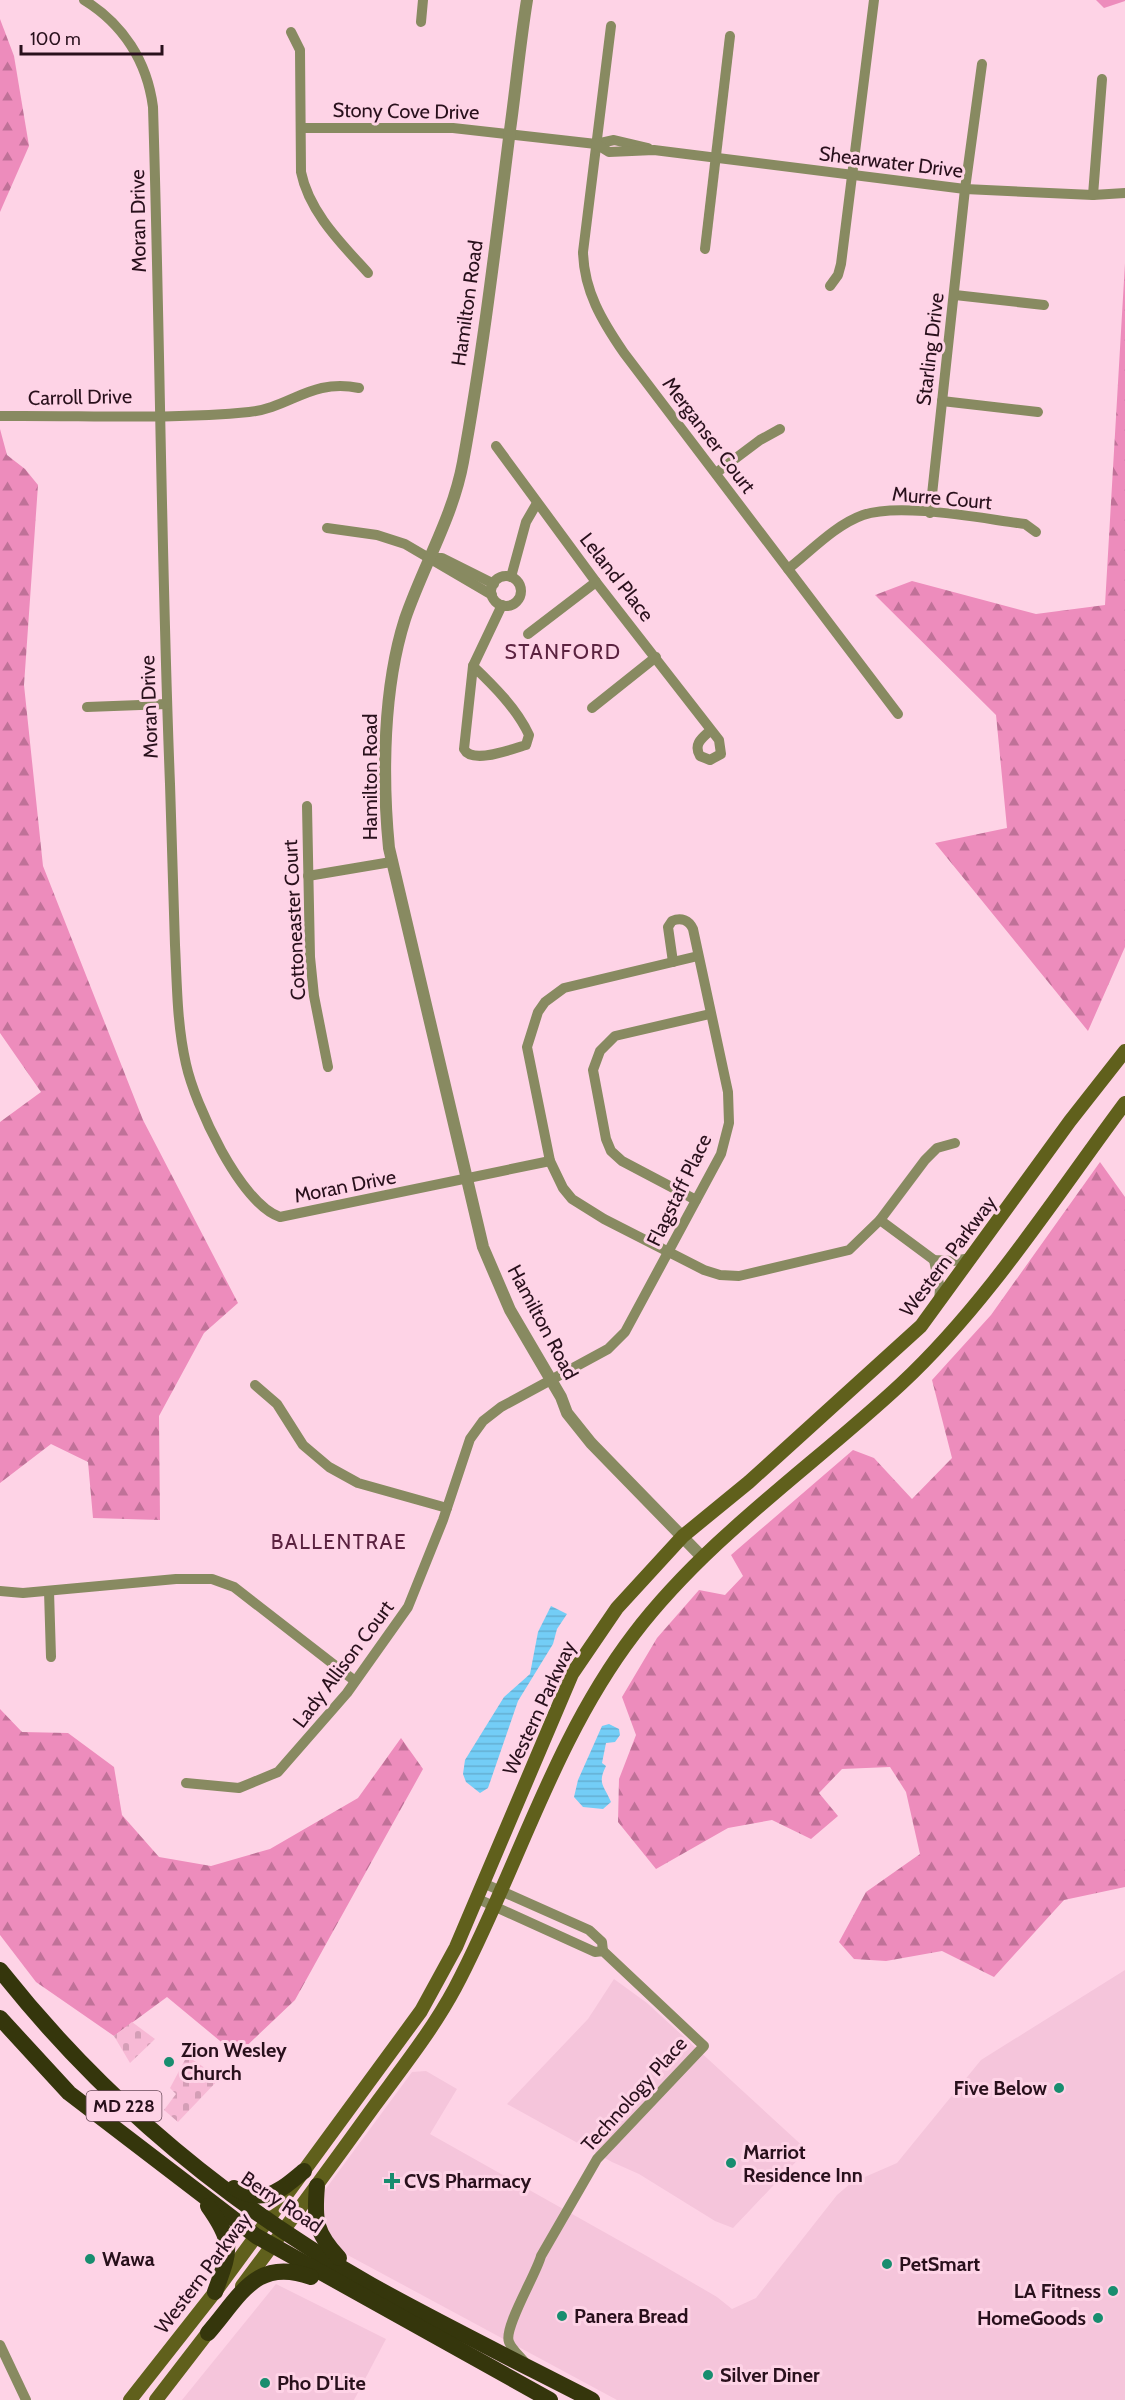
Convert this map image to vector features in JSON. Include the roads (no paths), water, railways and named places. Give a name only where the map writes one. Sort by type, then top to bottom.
[{"type":"highway","name":"Berry Road","points":[[0,1970],[31,2010],[99,2081],[138,2120],[198,2170],[268,2220],[353,2274],[592,2400]]},
{"type":"highway","name":"Berry Road","points":[[0,2018],[69,2093],[256,2236],[272,2247],[550,2400]]},
{"type":"highway","points":[[198,2170],[247,2195],[257,2196],[280,2190],[304,2171]]},
{"type":"highway","points":[[317,2186],[315,2215],[320,2234],[353,2274]]},
{"type":"highway","points":[[198,2193],[228,2238],[224,2265],[215,2292]]},
{"type":"highway","points":[[208,2333],[254,2282],[269,2271],[294,2270],[352,2291]]},
{"type":"main road","name":"Western Parkway","points":[[130,2400],[215,2292],[422,2011],[456,1947],[572,1674],[616,1608],[683,1536],[749,1482],[921,1326],[1070,1121],[1125,1051]]},
{"type":"main road","name":"Western Parkway","points":[[156,2400],[272,2247],[436,2021],[468,1963],[493,1905],[597,1686],[642,1623],[703,1558],[901,1384],[943,1342],[1005,1265],[1125,1103]]},
{"type":"street","name":"Moran Drive","points":[[84,0],[113,22],[129,41],[142,63],[151,94],[166,704],[177,998],[186,1066],[204,1119],[231,1166],[261,1205],[270,1213],[280,1216],[467,1180],[550,1161]]},
{"type":"street","points":[[421,22],[423,0]]},
{"type":"street","name":"Hamilton Road","points":[[527,0],[464,461],[454,496],[406,617],[393,675],[385,808],[391,862],[483,1247],[500,1290],[551,1379],[567,1413],[591,1443],[703,1558]]},
{"type":"street","points":[[830,286],[838,275],[841,264],[874,0]]},
{"type":"street","name":"Merganser Court","points":[[611,26],[583,252],[584,273],[592,300],[624,353],[898,714]]},
{"type":"street","points":[[291,32],[300,50],[301,172],[311,201],[342,244],[369,273]]},
{"type":"street","points":[[705,249],[730,36]]},
{"type":"street","name":"Starling Drive","points":[[930,513],[956,295],[965,189],[982,64]]},
{"type":"street","points":[[1093,195],[1102,79]]},
{"type":"street","name":"Stony Cove Drive","points":[[301,128],[405,127],[510,132]]},
{"type":"street","name":"Shearwater Drive","points":[[510,132],[596,144],[614,140],[654,150],[717,159],[965,189],[1093,195],[1125,193]]},
{"type":"street","points":[[956,295],[1044,305]]},
{"type":"street","name":"Carroll Drive","points":[[0,416],[252,412],[320,387],[339,384],[359,388]]},
{"type":"street","points":[[942,401],[1038,412]]},
{"type":"street","points":[[716,473],[760,440],[780,429]]},
{"type":"street","name":"Leland Place","points":[[496,446],[596,582],[711,730]]},
{"type":"street","points":[[511,577],[526,522],[537,503]]},
{"type":"street","name":"Murre Court","points":[[788,569],[844,525],[863,515],[886,510],[1025,524],[1036,532]]},
{"type":"street","points":[[327,528],[391,538],[492,595],[502,605],[512,605],[520,598],[521,588],[511,577]]},
{"type":"street","points":[[430,558],[442,558],[494,584]]},
{"type":"street","points":[[492,595],[494,584],[501,578],[511,577]]},
{"type":"street","points":[[528,634],[596,582]]},
{"type":"street","points":[[473,666],[497,689],[524,725],[529,735],[526,745],[472,757],[464,749],[473,666],[502,605]]},
{"type":"street","points":[[592,708],[656,657]]},
{"type":"street","points":[[87,707],[166,704]]},
{"type":"street","name":"Cottoneaster Court","points":[[307,806],[312,984],[328,1067]]},
{"type":"street","points":[[308,876],[391,862]]},
{"type":"street","name":"Flagstaff Place","points":[[551,1379],[608,1349],[620,1338],[669,1253],[721,1154],[729,1119],[728,1092],[691,924],[677,919],[668,927],[673,962]]},
{"type":"street","points":[[698,956],[575,984],[554,994],[538,1012],[527,1047],[550,1161],[561,1186],[572,1199],[669,1253],[720,1275],[739,1276],[843,1253],[880,1220],[925,1160],[937,1148],[955,1143]]},
{"type":"street","points":[[696,1200],[622,1161],[611,1151],[606,1139],[593,1070],[600,1051],[615,1036],[710,1014]]},
{"type":"street","points":[[880,1220],[934,1260],[953,1261],[971,1258]]},
{"type":"street","points":[[934,1260],[940,1289],[939,1302]]},
{"type":"street","name":"Lady Allison Court","points":[[186,1783],[239,1788],[278,1772],[306,1743],[355,1681],[408,1607],[447,1508],[470,1439],[483,1420],[501,1407],[551,1379]]},
{"type":"street","points":[[255,1385],[277,1404],[303,1444],[329,1467],[358,1483],[447,1508]]},
{"type":"street","points":[[0,1591],[49,1591],[176,1579],[212,1579],[234,1587],[355,1681]]},
{"type":"street","points":[[49,1591],[51,1657]]},
{"type":"street","name":"Technology Place","points":[[483,1883],[589,1929],[602,1942],[603,1952],[704,2046],[597,2159],[541,2256],[536,2273],[508,2327],[508,2341],[528,2367]]},
{"type":"street","name":"Technology Place","points":[[476,1898],[595,1952],[603,1952]]},
{"type":"street","points":[[0,2345],[26,2400]]},
{"type":"water","points":[[551,1606],[567,1614],[557,1629],[553,1644],[518,1701],[488,1788],[480,1793],[466,1782],[463,1774],[465,1760],[504,1697],[530,1674],[538,1632]]},
{"type":"water","points":[[609,1724],[619,1729],[620,1735],[615,1742],[606,1743],[602,1763],[606,1766],[602,1784],[611,1802],[603,1809],[583,1807],[574,1797],[578,1780],[602,1726]]},
{"type":"place","name":"Zion Wesley Church","points":[[169,2062]]},
{"type":"place","name":"Five Below","points":[[1059,2088]]},
{"type":"place","name":"Marriot Residence Inn","points":[[731,2163]]},
{"type":"place","name":"CVS Pharmacy","points":[[392,2181]]},
{"type":"place","name":"Wawa","points":[[90,2259]]},
{"type":"place","name":"PetSmart","points":[[887,2264]]},
{"type":"place","name":"LA Fitness","points":[[1113,2291]]},
{"type":"place","name":"Panera Bread","points":[[562,2316]]},
{"type":"place","name":"HomeGoods","points":[[1098,2318]]},
{"type":"place","name":"Silver Diner","points":[[708,2375]]},
{"type":"place","name":"Pho D'Lite","points":[[265,2383]]},
{"type":"district","name":"STANFORD","points":[[563,652]]},
{"type":"district","name":"BALLENTRAE","points":[[339,1542]]}]
